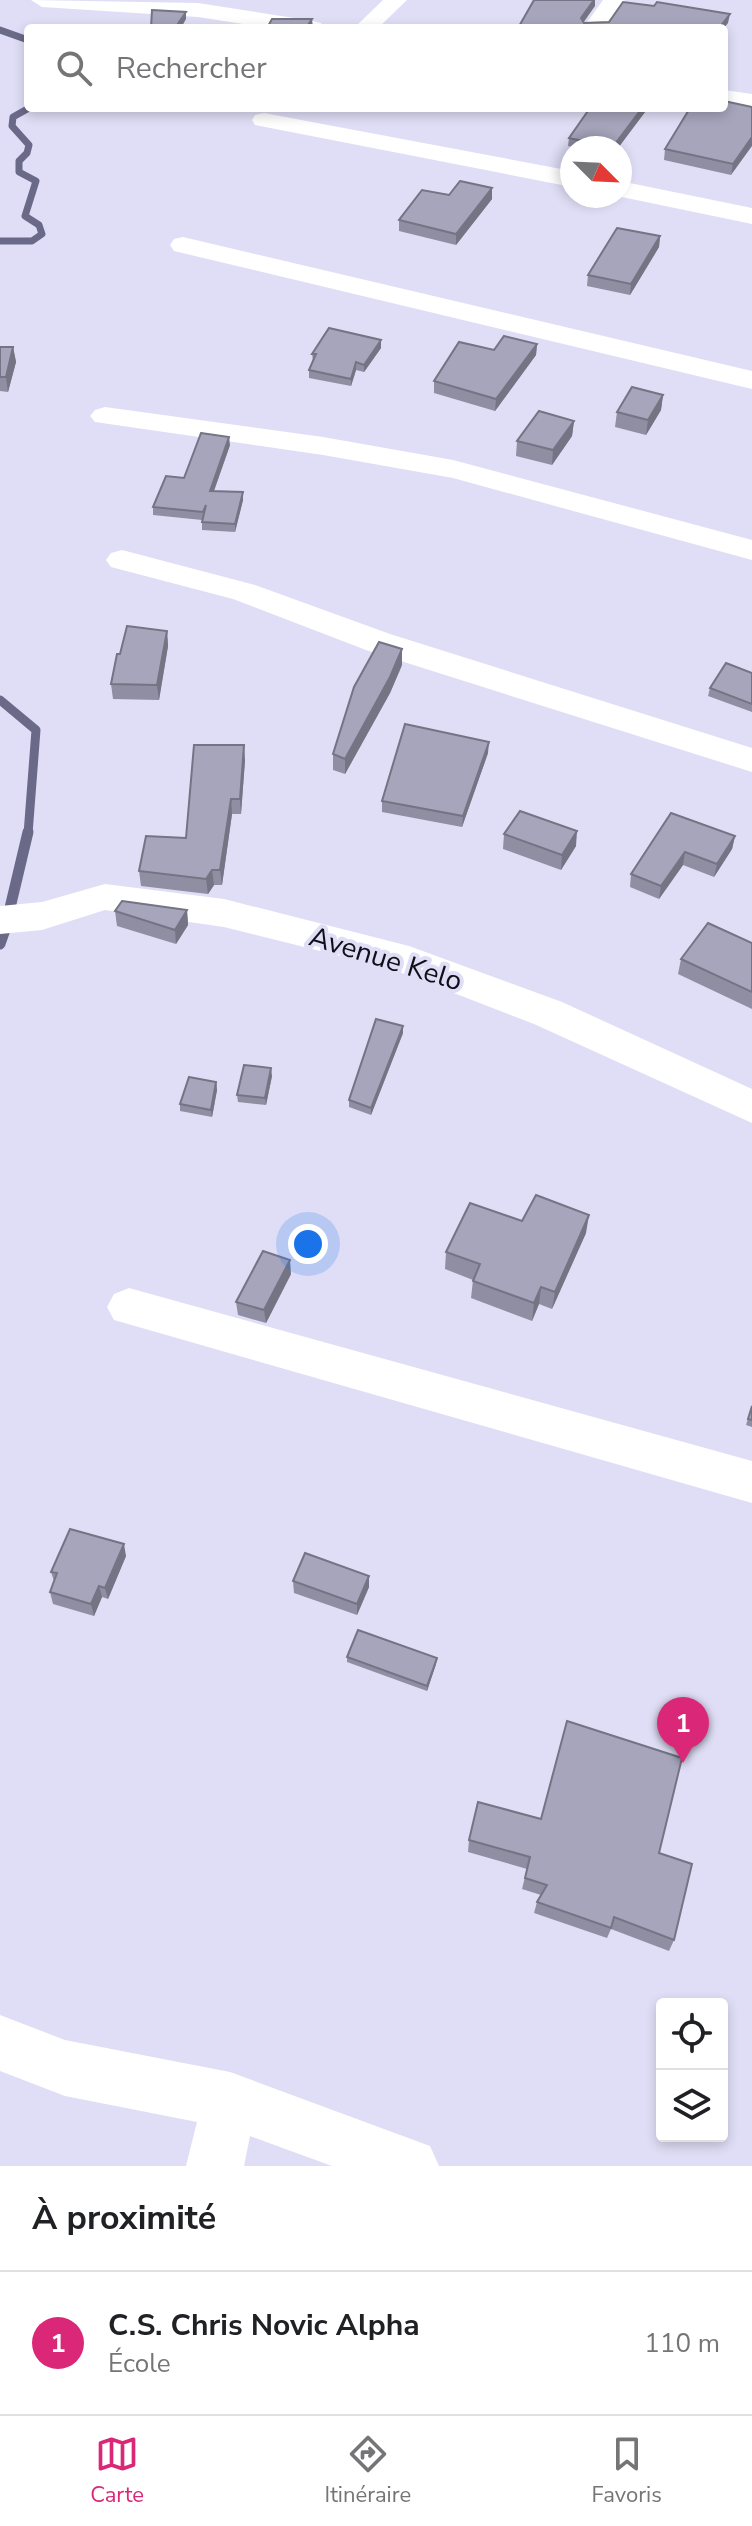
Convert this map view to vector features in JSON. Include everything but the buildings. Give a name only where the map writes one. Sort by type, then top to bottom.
[{"type":"street","points":[[42,0],[203,5],[294,24]]},
{"type":"street","points":[[369,24],[396,0]]},
{"type":"street","points":[[597,24],[614,0]]},
{"type":"street","points":[[264,120],[560,177]]},
{"type":"street","points":[[632,191],[752,216]]},
{"type":"street","points":[[183,245],[752,380]]},
{"type":"street","points":[[105,416],[332,446],[454,470],[563,495],[752,550]]},
{"type":"street","points":[[122,560],[244,592],[378,642],[752,760]]},
{"type":"street","name":"Avenue Kelo","points":[[0,920],[42,916],[105,897],[224,913],[396,956],[548,1013],[752,1107]]},
{"type":"street","points":[[129,1307],[752,1482]]},
{"type":"street","points":[[0,2043],[65,2068],[230,2100],[410,2166]]},
{"type":"street","points":[[215,2166],[230,2100]]},
{"type":"waterway","points":[[0,30],[24,39]]},
{"type":"waterway","points":[[0,241],[32,241],[42,234],[39,225],[25,216],[36,181],[19,172],[19,161],[27,153],[29,145],[12,126],[13,117],[24,111]]},
{"type":"waterway","points":[[0,700],[36,730],[28,834]]},
{"type":"waterway","points":[[9,912],[28,832]]},
{"type":"waterway","points":[[0,944],[6,927]]},
{"type":"place","name":"C.S. Chris Novic Alpha","points":[[683,1763]]}]
